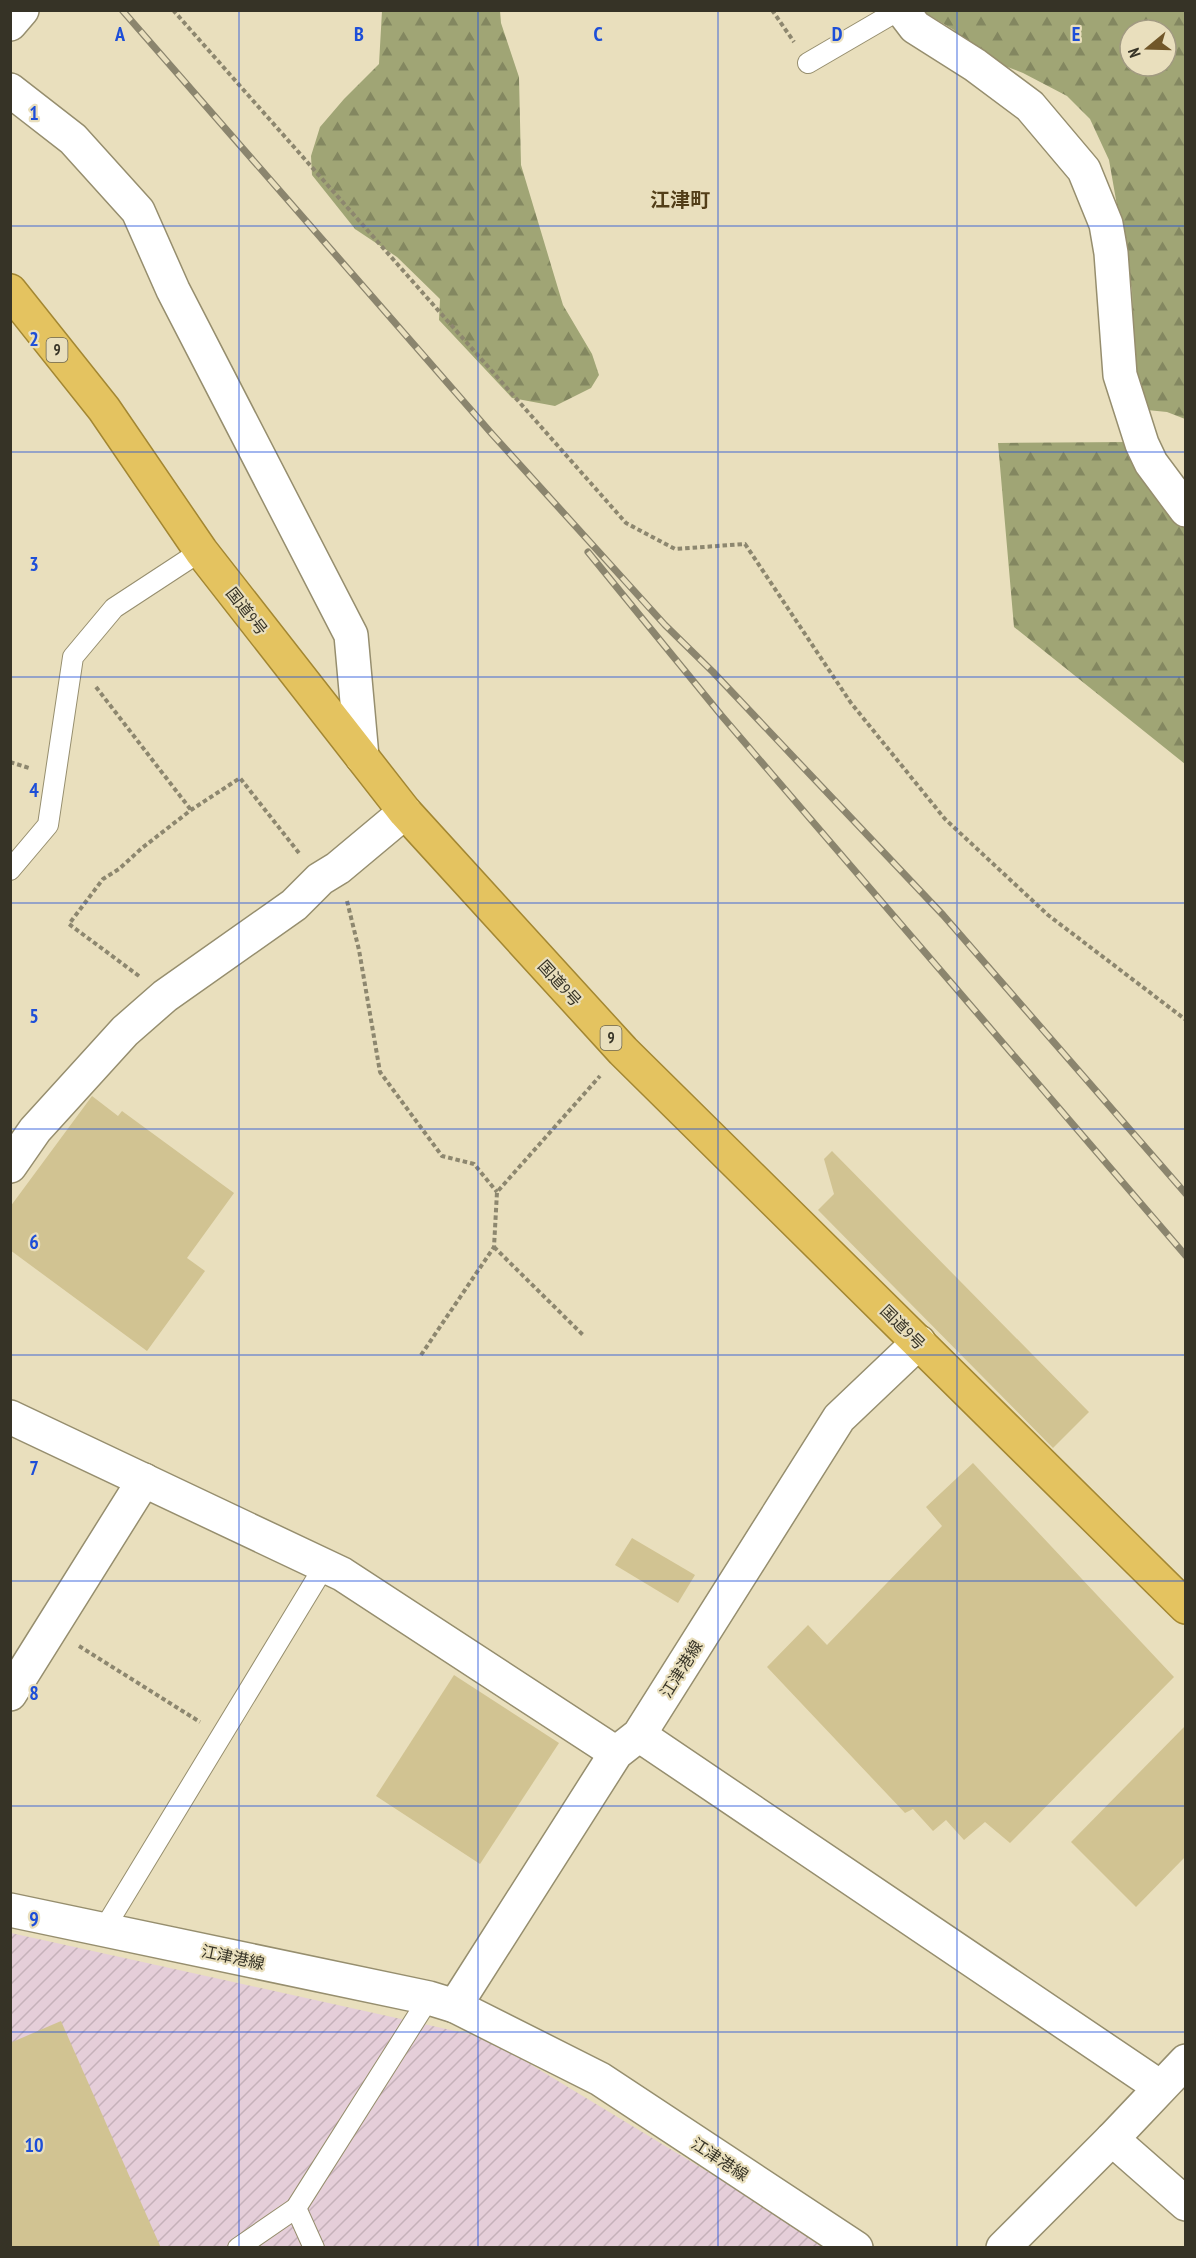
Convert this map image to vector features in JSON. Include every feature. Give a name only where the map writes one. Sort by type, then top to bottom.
[{"type":"highway","name":"国道9号","points":[[10,291],[104,410],[201,551],[405,812],[622,1051],[1185,1607]]},
{"type":"street","points":[[10,24],[22,10]]},
{"type":"street","points":[[900,10],[915,27],[975,65],[1030,106],[1084,170],[1106,224],[1111,253],[1120,375],[1142,444],[1151,463],[1185,510]]},
{"type":"street","points":[[10,90],[74,139],[138,211],[173,290],[351,635],[362,757]]},
{"type":"street","points":[[10,1166],[35,1130],[88,1071],[126,1031],[165,996],[294,905],[405,812]]},
{"type":"street","name":"江津港線","points":[[442,2002],[627,1744],[839,1418],[919,1342]]},
{"type":"street","points":[[10,1417],[342,1574],[627,1744],[1160,2087]]},
{"type":"street","points":[[10,1694],[144,1480]]},
{"type":"street","name":"江津港線","points":[[10,1910],[442,2002],[600,2079],[856,2247]]},
{"type":"street","points":[[1003,2247],[1112,2139],[1185,2061]]},
{"type":"street","points":[[1112,2139],[1185,2204]]},
{"type":"lane","points":[[808,63],[900,10]]},
{"type":"lane","points":[[10,870],[48,825],[73,657],[114,608],[201,551]]},
{"type":"lane","points":[[104,1929],[325,1565]]},
{"type":"lane","points":[[238,2247],[296,2208],[442,2002]]},
{"type":"lane","points":[[296,2208],[314,2247]]},
{"type":"path","points":[[173,10],[626,524],[675,549],[745,544],[851,703],[945,819],[1048,915],[1185,1020]]},
{"type":"path","points":[[772,10],[808,63]]},
{"type":"path","points":[[73,657],[191,810]]},
{"type":"path","points":[[165,996],[69,924],[103,879],[119,869],[141,848],[191,810],[240,778],[329,874],[359,950],[380,1072],[441,1156],[474,1164],[496,1192]]},
{"type":"path","points":[[421,1355],[494,1246],[496,1192],[622,1051]]},
{"type":"path","points":[[494,1246],[583,1335]]},
{"type":"path","points":[[51,1628],[221,1735]]},
{"type":"shaded area","points":[[11,1933],[487,2038],[832,2247],[11,2248]]},
{"type":"green space","points":[[382,11],[500,11],[501,23],[519,77],[521,165],[563,305],[592,354],[599,375],[591,388],[555,406],[512,398],[439,320],[440,299],[397,257],[355,229],[312,175],[311,156],[320,127],[379,64]]},
{"type":"green space","points":[[922,11],[1185,11],[1185,419],[1167,412],[1147,410],[1134,363],[1132,291],[1109,160],[1090,119],[1067,96],[1023,73],[971,53],[954,30]]},
{"type":"green space","points":[[1132,442],[1174,516],[1185,527],[1185,764],[1014,627],[998,443]]},
{"type":"building","points":[[92,1096],[118,1116],[122,1111],[234,1193],[187,1258],[205,1271],[147,1351],[10,1250],[10,1207]]},
{"type":"building","points":[[832,1151],[1089,1412],[1053,1448],[818,1210],[834,1194],[824,1159]]},
{"type":"building","points":[[973,1463],[1174,1677],[1010,1843],[985,1822],[964,1840],[946,1820],[933,1831],[913,1809],[905,1813],[767,1667],[808,1625],[827,1645],[942,1526],[926,1507]]},
{"type":"building","points":[[632,1538],[695,1575],[678,1603],[615,1565]]},
{"type":"building","points":[[454,1675],[559,1743],[480,1864],[376,1796]]},
{"type":"building","points":[[1186,1725],[1186,1856],[1136,1907],[1071,1842]]},
{"type":"building","points":[[61,2021],[161,2248],[10,2248],[10,2043]]},
{"type":"railway","points":[[122,10],[492,434],[665,625],[713,672],[943,915],[1186,1194]]},
{"type":"railway","points":[[588,552],[721,715],[1186,1256]]},
{"type":"district","name":"江津町","points":[[680,200]]}]
